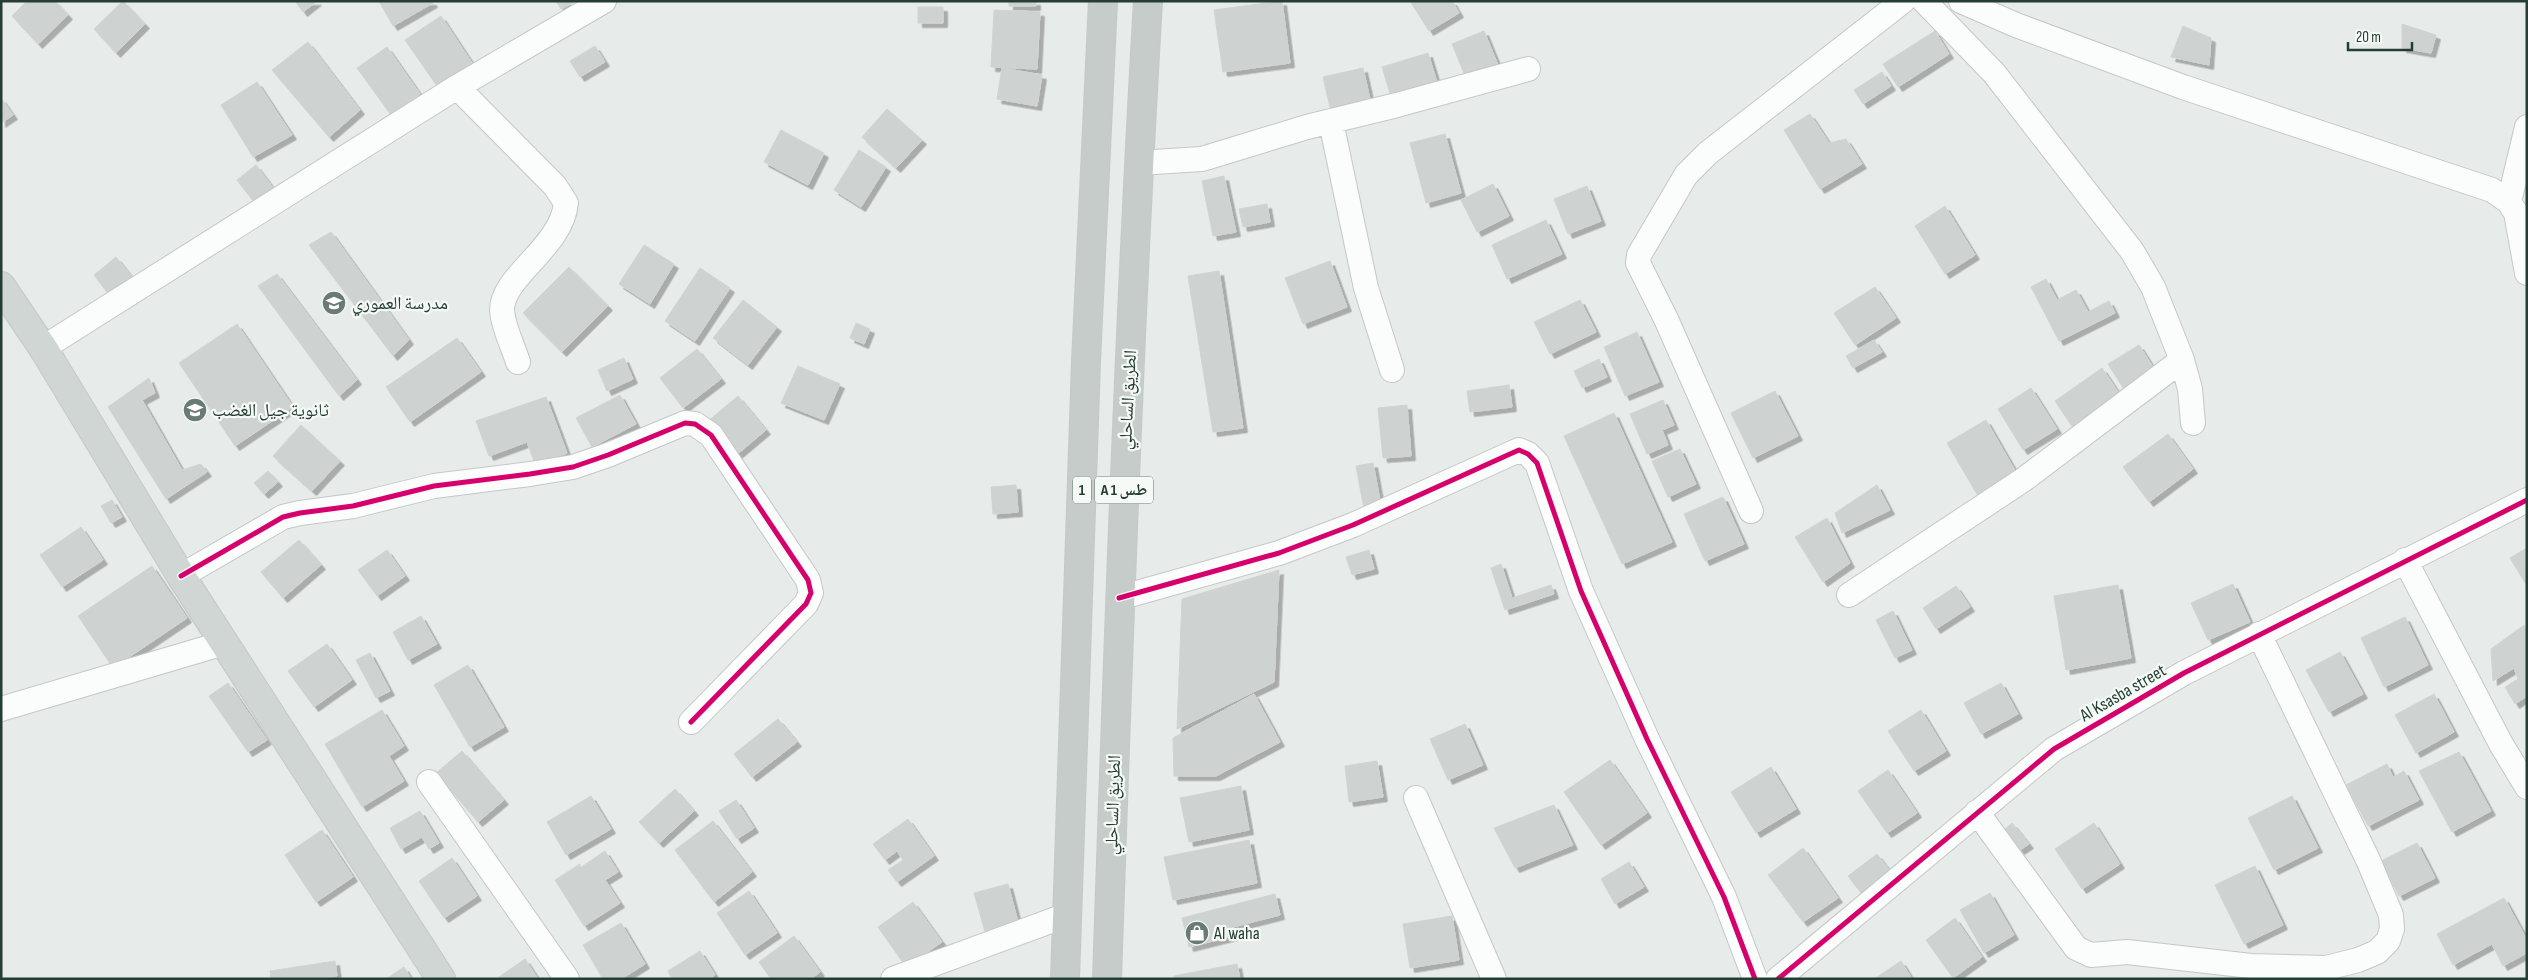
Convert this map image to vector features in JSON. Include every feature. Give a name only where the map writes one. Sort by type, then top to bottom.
[{"type":"highway","name":"1","points":[[1065,979],[1086,362],[1103,1]]},
{"type":"highway","name":"الطريق الساحلي","points":[[1107,979],[1119,598],[1138,163],[1148,1]]},
{"type":"main road","points":[[1,286],[43,348],[180,576],[441,979]]},
{"type":"street","points":[[43,348],[457,87],[604,1]]},
{"type":"street","points":[[1751,511],[1666,319],[1640,271],[1639,255],[1686,175],[1708,153],[1903,1]]},
{"type":"street","points":[[1924,1],[1994,72],[2132,251],[2153,287],[2182,360],[2190,389],[2193,423]]},
{"type":"street","points":[[1961,1],[2016,25],[2183,87],[2492,190],[2509,202],[2516,212],[2527,273]]},
{"type":"street","points":[[1138,163],[1202,159],[1307,127],[1528,69]]},
{"type":"street","points":[[457,87],[555,186],[566,204],[563,221],[555,235],[512,286],[503,303],[504,320],[518,362]]},
{"type":"street","points":[[1331,122],[1366,288],[1392,370]]},
{"type":"street","points":[[2509,202],[2527,127]]},
{"type":"street","points":[[1849,595],[2023,480],[2182,360]]},
{"type":"street","points":[[180,576],[283,518],[300,513],[353,506],[434,486],[530,474],[573,466],[608,455],[678,424],[695,424],[711,434],[808,580],[811,593],[806,604],[691,722]]},
{"type":"street","points":[[1119,598],[1279,553],[1353,525],[1519,450],[1528,454],[1537,463],[1581,591],[1648,739],[1724,897],[1755,979]]},
{"type":"street","name":"Al Ksasba street","points":[[1778,979],[1976,812],[2054,749],[2184,673],[2258,634],[2527,500]]},
{"type":"street","points":[[2405,560],[2501,744],[2527,787]]},
{"type":"street","points":[[1976,812],[2076,948],[2091,955],[2127,952],[2251,966],[2326,968],[2358,960],[2377,952],[2388,941],[2392,929],[2391,915],[2369,862],[2258,634]]},
{"type":"street","points":[[1,709],[224,643]]},
{"type":"street","points":[[429,782],[567,979]]},
{"type":"street","points":[[1416,798],[1494,979]]},
{"type":"street","points":[[893,979],[1067,916]]},
{"type":"building","points":[[27,1],[55,1],[68,15],[38,44],[12,16]]},
{"type":"building","points":[[123,1],[145,24],[116,53],[94,29]]},
{"type":"building","points":[[295,1],[317,1],[303,12]]},
{"type":"building","points":[[379,1],[432,1],[433,3],[393,26]]},
{"type":"building","points":[[556,1],[576,1],[561,9]]},
{"type":"building","points":[[1009,1],[1036,1],[1036,6],[1009,6]]},
{"type":"building","points":[[1282,1],[1290,63],[1223,72],[1214,10]]},
{"type":"building","points":[[1410,1],[1452,1],[1459,13],[1429,31]]},
{"type":"building","points":[[918,7],[943,7],[943,23],[918,23]]},
{"type":"building","points":[[994,10],[1040,12],[1037,69],[991,67]]},
{"type":"building","points":[[441,16],[472,63],[437,86],[405,40]]},
{"type":"building","points":[[2402,24],[2436,35],[2431,53],[2402,48]]},
{"type":"building","points":[[2183,26],[2211,38],[2209,65],[2171,57]]},
{"type":"building","points":[[1484,31],[1500,70],[1468,83],[1452,44]]},
{"type":"building","points":[[1935,31],[1949,54],[1898,87],[1883,64]]},
{"type":"building","points":[[308,42],[360,110],[329,137],[272,70]]},
{"type":"building","points":[[595,46],[605,62],[580,77],[570,61]]},
{"type":"building","points":[[387,47],[420,94],[391,115],[357,68]]},
{"type":"building","points":[[1428,53],[1438,86],[1392,100],[1382,67]]},
{"type":"building","points":[[1002,68],[1042,75],[1037,106],[997,99]]},
{"type":"building","points":[[1363,68],[1371,104],[1331,112],[1323,77]]},
{"type":"building","points":[[1882,72],[1891,86],[1863,104],[1854,90]]},
{"type":"building","points":[[257,82],[292,135],[253,157],[221,105]]},
{"type":"building","points":[[1,98],[13,115],[1,123]]},
{"type":"building","points":[[887,109],[922,140],[896,168],[862,137]]},
{"type":"building","points":[[1810,114],[1829,143],[1846,139],[1862,164],[1820,189],[1784,130]]},
{"type":"building","points":[[781,130],[824,153],[808,185],[764,162]]},
{"type":"building","points":[[1445,134],[1461,193],[1426,203],[1410,143]]},
{"type":"building","points":[[859,150],[886,167],[861,207],[834,190]]},
{"type":"building","points":[[256,165],[276,192],[257,206],[237,180]]},
{"type":"building","points":[[1224,176],[1236,232],[1213,236],[1202,181]]},
{"type":"building","points":[[1493,184],[1509,216],[1477,232],[1461,200]]},
{"type":"building","points":[[1587,186],[1601,221],[1568,234],[1554,199]]},
{"type":"building","points":[[1267,204],[1270,222],[1243,227],[1239,209]]},
{"type":"building","points":[[1945,206],[1975,255],[1945,274],[1915,226]]},
{"type":"building","points":[[1546,220],[1562,254],[1507,279],[1492,245]]},
{"type":"building","points":[[331,232],[409,340],[393,356],[309,245]]},
{"type":"building","points":[[644,245],[674,264],[650,304],[619,284]]},
{"type":"building","points":[[116,257],[136,282],[113,300],[94,275]]},
{"type":"building","points":[[1330,261],[1347,307],[1303,324],[1285,278]]},
{"type":"building","points":[[569,267],[608,306],[562,352],[523,313]]},
{"type":"building","points":[[700,268],[730,288],[695,341],[665,321]]},
{"type":"building","points":[[1219,271],[1243,428],[1213,432],[1188,276]]},
{"type":"building","points":[[277,274],[357,380],[339,396],[258,286]]},
{"type":"building","points":[[2046,279],[2057,300],[2076,290],[2088,312],[2109,301],[2115,313],[2059,341],[2031,287]]},
{"type":"building","points":[[1875,287],[1896,318],[1855,345],[1834,313]]},
{"type":"building","points":[[743,300],[777,327],[748,365],[713,338]]},
{"type":"building","points":[[1580,300],[1596,332],[1550,354],[1534,322]]},
{"type":"building","points":[[856,323],[870,329],[864,344],[850,338]]},
{"type":"building","points":[[237,324],[293,407],[235,446],[179,363]]},
{"type":"building","points":[[1637,332],[1659,382],[1625,396],[1604,347]]},
{"type":"building","points":[[457,338],[481,372],[410,422],[386,387]]},
{"type":"building","points":[[1874,340],[1882,352],[1853,368],[1846,356]]},
{"type":"building","points":[[2139,345],[2156,372],[2125,391],[2108,364]]},
{"type":"building","points":[[697,349],[721,379],[683,408],[660,378]]},
{"type":"building","points":[[624,358],[633,379],[607,391],[598,370]]},
{"type":"building","points":[[1599,359],[1607,377],[1582,388],[1574,371]]},
{"type":"building","points":[[798,366],[840,384],[824,420],[781,403]]},
{"type":"building","points":[[2102,368],[2122,398],[2075,431],[2055,401]]},
{"type":"building","points":[[149,378],[155,393],[142,400],[182,470],[201,464],[207,472],[166,499],[108,407]]},
{"type":"building","points":[[1509,385],[1512,407],[1470,412],[1467,391]]},
{"type":"building","points":[[2031,388],[2057,429],[2023,450],[1998,409]]},
{"type":"building","points":[[1775,391],[1798,436],[1753,458],[1731,413]]},
{"type":"building","points":[[620,395],[636,424],[592,447],[576,418]]},
{"type":"building","points":[[738,396],[766,430],[735,456],[707,422]]},
{"type":"building","points":[[546,397],[567,453],[535,464],[527,442],[489,456],[476,421]]},
{"type":"building","points":[[1663,400],[1674,425],[1662,430],[1668,445],[1647,454],[1630,414]]},
{"type":"building","points":[[1407,405],[1411,456],[1383,458],[1378,408]]},
{"type":"building","points":[[1614,413],[1672,542],[1622,564],[1564,436]]},
{"type":"building","points":[[1986,420],[2017,474],[1978,496],[1947,443]]},
{"type":"building","points":[[301,425],[340,461],[312,491],[273,456]]},
{"type":"building","points":[[2168,434],[2193,469],[2149,502],[2123,467]]},
{"type":"building","points":[[1680,449],[1696,484],[1668,497],[1652,461]]},
{"type":"building","points":[[1373,463],[1381,506],[1364,509],[1356,466]]},
{"type":"building","points":[[268,471],[278,482],[264,494],[254,483]]},
{"type":"building","points":[[1016,485],[1018,512],[993,514],[991,487]]},
{"type":"building","points":[[1877,485],[1890,510],[1842,533],[1835,513]]},
{"type":"building","points":[[1723,497],[1744,544],[1705,561],[1684,514]]},
{"type":"building","points":[[112,500],[122,517],[111,523],[101,506]]},
{"type":"building","points":[[1827,518],[1850,563],[1823,582],[1795,537]]},
{"type":"building","points":[[81,527],[103,560],[62,587],[40,555]]},
{"type":"building","points":[[299,540],[321,565],[283,598],[261,572]]},
{"type":"building","points":[[2527,548],[2527,586],[2510,558]]},
{"type":"building","points":[[387,550],[405,576],[377,596],[358,570]]},
{"type":"building","points":[[1369,550],[1374,569],[1352,575],[1346,557]]},
{"type":"building","points":[[1501,564],[1512,598],[1551,585],[1554,594],[1505,610],[1491,568]]},
{"type":"building","points":[[152,566],[187,618],[113,668],[78,616]]},
{"type":"building","points":[[1279,570],[1274,682],[1177,729],[1182,599]]},
{"type":"building","points":[[2233,584],[2250,622],[2208,640],[2191,603]]},
{"type":"building","points":[[2118,585],[2131,658],[2066,670],[2054,596]]},
{"type":"building","points":[[1956,586],[1970,607],[1936,629],[1923,608]]},
{"type":"building","points":[[1893,611],[1912,650],[1895,658],[1876,620]]},
{"type":"building","points":[[421,616],[437,644],[408,660],[393,632]]},
{"type":"building","points":[[2405,617],[2428,665],[2384,687],[2361,638]]},
{"type":"building","points":[[2524,625],[2527,631],[2527,696],[2515,704],[2505,687],[2518,679],[2514,668],[2493,681],[2491,649]]},
{"type":"building","points":[[327,644],[352,680],[314,707],[288,671]]},
{"type":"building","points":[[2340,652],[2363,694],[2329,712],[2306,670]]},
{"type":"building","points":[[370,653],[390,691],[376,698],[356,660]]},
{"type":"building","points":[[468,665],[504,727],[470,747],[434,685]]},
{"type":"building","points":[[228,683],[267,740],[248,752],[209,696]]},
{"type":"building","points":[[2001,683],[2018,714],[1981,734],[1964,703]]},
{"type":"building","points":[[1254,694],[1280,742],[1216,776],[1174,776],[1173,738]]},
{"type":"building","points":[[2434,694],[2454,732],[2416,753],[2395,715]]},
{"type":"building","points":[[382,710],[404,746],[389,756],[404,781],[362,807],[325,744]]},
{"type":"building","points":[[1921,710],[1946,751],[1914,771],[1888,731]]},
{"type":"building","points":[[778,719],[797,742],[752,777],[734,754]]},
{"type":"building","points":[[1465,724],[1483,765],[1448,780],[1430,739]]},
{"type":"building","points":[[462,751],[504,800],[478,822],[436,773]]},
{"type":"building","points":[[2459,752],[2491,811],[2452,832],[2419,771]]},
{"type":"building","points":[[1610,760],[1647,813],[1601,845],[1564,792]]},
{"type":"building","points":[[1377,761],[1383,797],[1349,802],[1345,766]]},
{"type":"building","points":[[2387,764],[2393,777],[2404,771],[2419,800],[2368,826],[2346,785]]},
{"type":"building","points":[[1771,767],[1796,809],[1756,833],[1731,792]]},
{"type":"building","points":[[1888,770],[1917,813],[1887,833],[1858,791]]},
{"type":"building","points":[[1241,786],[1249,830],[1189,842],[1180,798]]},
{"type":"building","points":[[675,789],[694,811],[659,843],[639,822]]},
{"type":"building","points":[[591,796],[611,829],[566,855],[547,822]]},
{"type":"building","points":[[2292,796],[2318,848],[2274,870],[2248,818]]},
{"type":"building","points":[[736,800],[754,828],[737,839],[719,811]]},
{"type":"building","points":[[1554,805],[1573,845],[1515,868],[1494,828]]},
{"type":"building","points":[[420,811],[439,843],[429,849],[422,837],[401,849],[390,828]]},
{"type":"building","points":[[908,819],[934,856],[897,882],[888,870],[903,860],[897,851],[885,860],[873,844]]},
{"type":"building","points":[[713,821],[752,872],[714,902],[675,850]]},
{"type":"building","points":[[2012,823],[2029,844],[2020,850],[2004,830]]},
{"type":"building","points":[[2094,823],[2120,864],[2082,889],[2055,849]]},
{"type":"building","points":[[322,830],[353,877],[316,902],[285,855]]},
{"type":"building","points":[[1249,840],[1257,883],[1173,900],[1164,857]]},
{"type":"building","points":[[2417,843],[2435,878],[2399,896],[2381,861]]},
{"type":"building","points":[[1803,848],[1838,898],[1803,922],[1768,875]]},
{"type":"building","points":[[605,851],[618,872],[605,880],[620,903],[584,926],[555,880],[580,864],[580,868]]},
{"type":"building","points":[[1877,854],[1893,875],[1864,897],[1848,876]]},
{"type":"building","points":[[452,858],[477,896],[444,918],[419,881]]},
{"type":"building","points":[[1629,862],[1644,887],[1615,904],[1601,879]]},
{"type":"building","points":[[2255,866],[2283,925],[2244,944],[2215,885]]},
{"type":"building","points":[[1008,884],[1019,926],[986,935],[974,893]]},
{"type":"building","points":[[749,891],[777,933],[745,955],[717,913]]},
{"type":"building","points":[[1990,893],[2014,935],[1984,953],[1960,910]]},
{"type":"building","points":[[1275,894],[1280,915],[1233,927],[1233,936],[1189,947],[1182,918]]},
{"type":"building","points":[[2504,898],[2527,940],[2527,953],[2503,966],[2492,944],[2453,965],[2437,934]]},
{"type":"building","points":[[913,902],[942,942],[906,967],[878,927]]},
{"type":"building","points":[[1452,916],[1459,960],[1410,968],[1403,924]]},
{"type":"building","points":[[1955,918],[1982,957],[1953,978],[1926,940]]},
{"type":"building","points":[[621,923],[645,964],[621,979],[603,979],[583,945]]},
{"type":"building","points":[[794,936],[820,972],[811,979],[771,979],[759,962]]},
{"type":"building","points":[[700,951],[715,975],[709,979],[672,979],[668,971]]},
{"type":"building","points":[[525,959],[538,979],[500,979],[499,977]]},
{"type":"building","points":[[335,961],[337,976],[319,979],[271,979],[270,971]]},
{"type":"building","points":[[1901,961],[1912,979],[1874,979]]},
{"type":"building","points":[[1237,964],[1240,979],[1174,979],[1174,976]]},
{"type":"building","points":[[404,967],[411,979],[386,979]]},
{"type":"cycle path","points":[[181,576],[283,517],[353,506],[434,486],[573,467],[608,455],[685,423],[695,424],[711,435],[808,580],[811,593],[806,604],[691,722]]},
{"type":"cycle path","points":[[1119,598],[1279,553],[1353,525],[1519,450],[1528,454],[1537,463],[1581,591],[1647,739],[1724,897],[1755,979]]},
{"type":"cycle path","points":[[1778,979],[2054,749],[2184,673],[2527,500]]},
{"type":"place","name":"مدرسة العموري","points":[[334,303]]},
{"type":"place","name":"ثانوية جيل الغضب","points":[[195,410]]},
{"type":"place","name":"Al waha","points":[[1197,933]]}]
